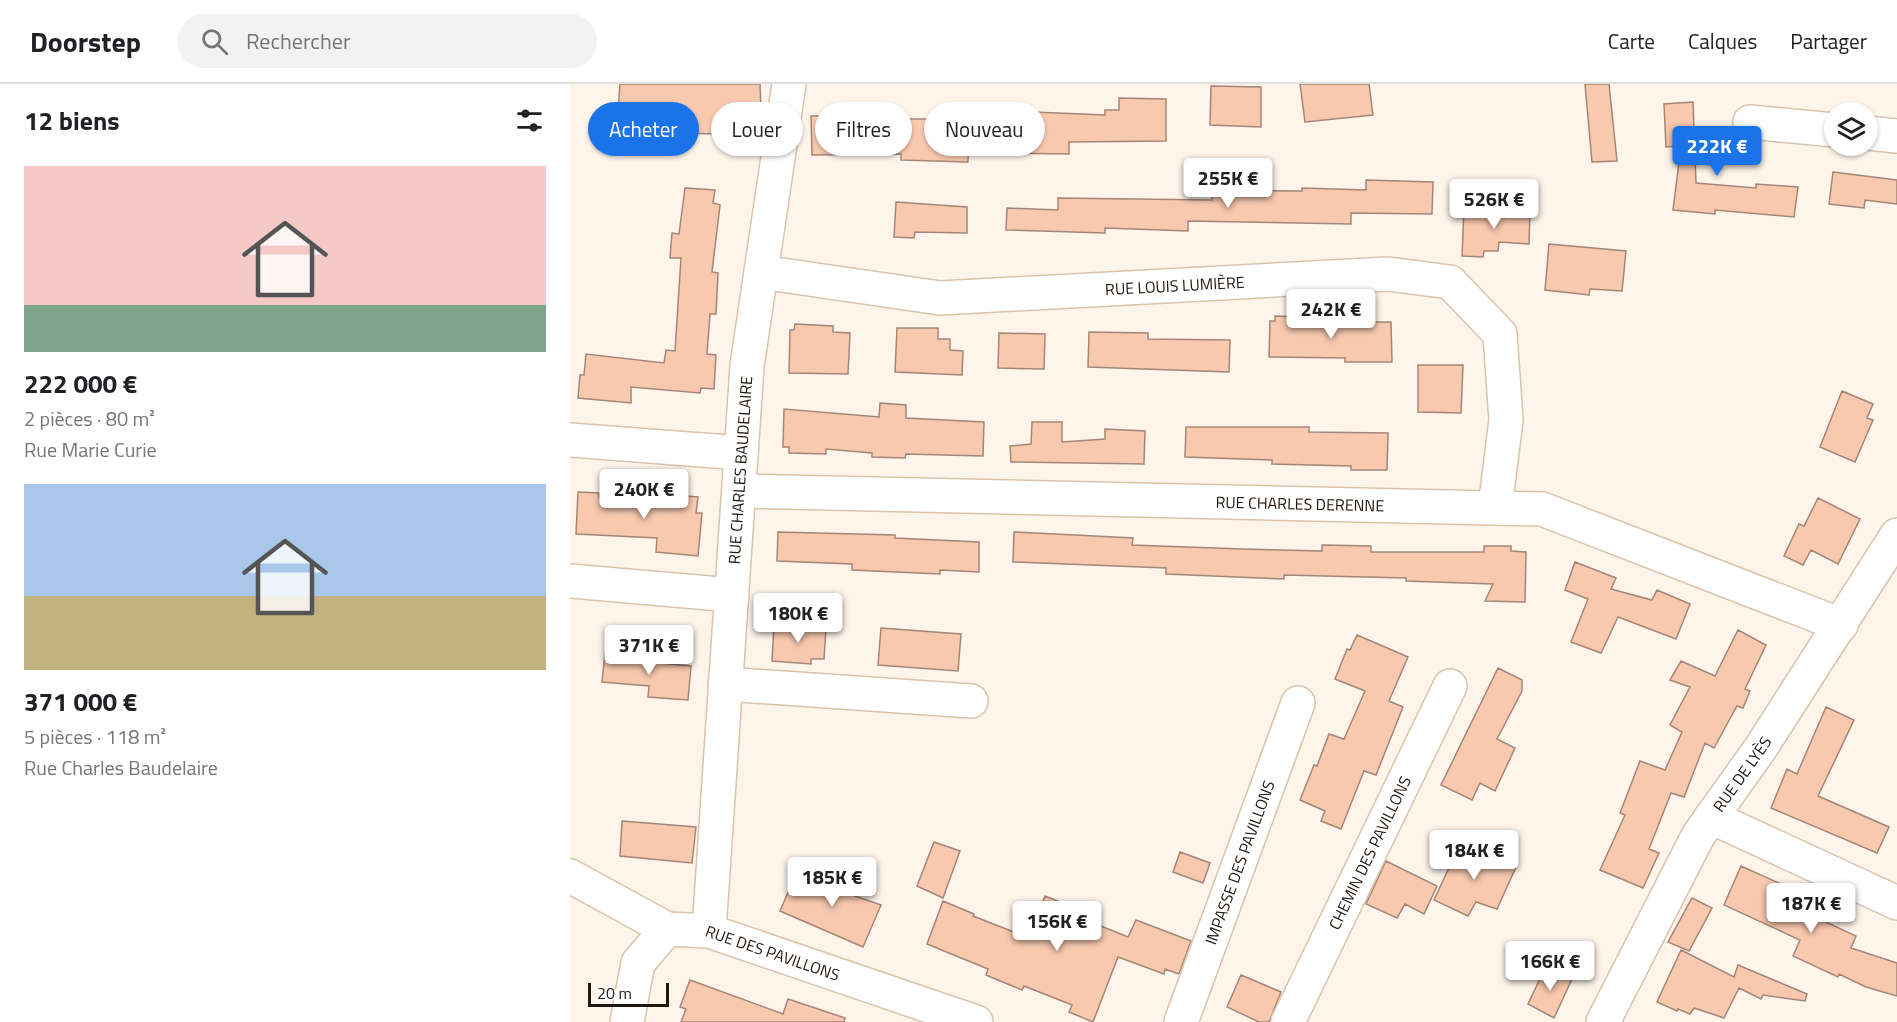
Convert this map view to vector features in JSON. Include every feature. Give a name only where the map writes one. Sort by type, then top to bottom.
[{"type":"street","name":"RUE CHARLES BAUDELAIRE","points":[[709,931],[747,366],[789,84]]},
{"type":"street","points":[[1749,122],[1824,129]]},
{"type":"street","points":[[1878,135],[1897,136]]},
{"type":"street","name":"RUE LOUIS LUMIÈRE","points":[[761,272],[940,298],[1388,274],[1450,282],[1500,334],[1506,420],[1495,508]]},
{"type":"street","points":[[570,440],[741,453]]},
{"type":"street","name":"RUE CHARLES DERENNE","points":[[739,491],[1542,509],[1840,625]]},
{"type":"street","name":"RUE DE LYÈS","points":[[1603,1022],[1698,836],[1762,746],[1897,535]]},
{"type":"street","points":[[570,581],[732,595]]},
{"type":"street","points":[[726,684],[971,701]]},
{"type":"street","name":"CHEMIN DES PAVILLONS","points":[[1288,1022],[1450,686]]},
{"type":"street","name":"IMPASSE DES PAVILLONS","points":[[1181,1022],[1298,703]]},
{"type":"street","points":[[1711,816],[1897,903]]},
{"type":"street","points":[[570,876],[667,929],[638,963],[627,1022]]},
{"type":"street","name":"RUE DES PAVILLONS","points":[[667,929],[709,931],[976,1022]]},
{"type":"building","points":[[620,84],[760,84],[761,102],[711,102],[711,134],[699,133],[699,102],[619,102]]},
{"type":"building","points":[[1300,84],[1369,84],[1373,115],[1305,122]]},
{"type":"building","points":[[1585,84],[1609,84],[1617,161],[1592,162]]},
{"type":"building","points":[[1211,86],[1261,87],[1261,127],[1210,125]]},
{"type":"building","points":[[1119,98],[1166,99],[1166,141],[1069,142],[1069,154],[1045,154],[1045,112],[1105,115],[1105,110],[1119,110]]},
{"type":"building","points":[[1693,102],[1696,183],[1756,188],[1756,184],[1798,187],[1794,217],[1715,210],[1715,214],[1673,210],[1681,146],[1666,147],[1664,104]]},
{"type":"building","points":[[811,116],[815,116],[815,155],[812,155]]},
{"type":"building","points":[[912,119],[924,119],[924,156],[968,156],[968,162],[901,160],[901,156],[912,156]]},
{"type":"building","points":[[1833,172],[1897,180],[1897,204],[1865,200],[1864,208],[1829,204]]},
{"type":"building","points":[[1366,180],[1433,182],[1432,214],[1351,213],[1351,224],[1188,221],[1188,231],[1105,228],[1105,233],[1006,230],[1007,208],[1058,210],[1058,198],[1212,200],[1212,190],[1302,191],[1302,188],[1366,190]]},
{"type":"building","points":[[685,188],[715,190],[713,203],[720,205],[712,272],[718,273],[716,314],[710,314],[707,354],[716,355],[714,389],[701,388],[700,393],[631,387],[631,403],[578,398],[580,375],[584,375],[586,354],[664,363],[666,350],[675,351],[681,258],[670,258],[672,233],[679,234]]},
{"type":"building","points":[[896,202],[967,207],[967,233],[915,232],[914,238],[894,237]]},
{"type":"building","points":[[1464,209],[1530,210],[1529,244],[1499,242],[1498,251],[1484,251],[1483,257],[1462,256]]},
{"type":"building","points":[[1549,244],[1626,251],[1622,291],[1590,289],[1589,295],[1545,290]]},
{"type":"building","points":[[1275,316],[1304,317],[1303,322],[1391,322],[1392,362],[1345,362],[1345,358],[1269,357],[1270,321],[1275,321]]},
{"type":"building","points":[[795,324],[833,326],[833,332],[850,333],[848,374],[789,373],[790,330],[794,330]]},
{"type":"building","points":[[897,328],[938,328],[938,339],[950,339],[950,350],[963,351],[962,375],[895,372]]},
{"type":"building","points":[[1089,332],[1148,333],[1148,339],[1230,340],[1229,372],[1088,367]]},
{"type":"building","points":[[999,333],[1045,334],[1044,369],[998,368]]},
{"type":"building","points":[[1418,365],[1463,365],[1461,413],[1418,412]]},
{"type":"building","points":[[1842,391],[1873,404],[1867,418],[1873,420],[1855,462],[1820,447]]},
{"type":"building","points":[[880,403],[906,405],[906,418],[984,422],[983,456],[906,454],[905,458],[872,457],[872,453],[826,449],[826,454],[789,453],[789,447],[783,447],[784,409],[879,417]]},
{"type":"building","points":[[1032,422],[1062,422],[1062,442],[1105,439],[1105,429],[1145,431],[1144,464],[1011,462],[1010,446],[1031,444]]},
{"type":"building","points":[[1186,427],[1309,427],[1309,432],[1388,433],[1387,470],[1351,470],[1351,466],[1272,464],[1272,460],[1185,457]]},
{"type":"building","points":[[578,492],[599,493],[599,497],[660,501],[661,494],[698,497],[696,513],[702,513],[698,556],[656,552],[657,538],[576,534]]},
{"type":"building","points":[[1818,498],[1860,519],[1838,564],[1811,550],[1803,565],[1784,556],[1799,524],[1804,526]]},
{"type":"building","points":[[778,532],[895,535],[895,538],[979,542],[979,572],[940,570],[940,574],[852,570],[852,564],[777,561]]},
{"type":"building","points":[[1014,532],[1133,538],[1132,545],[1242,549],[1322,551],[1322,545],[1371,546],[1371,552],[1484,552],[1484,546],[1511,546],[1511,551],[1526,552],[1525,602],[1485,601],[1493,584],[1406,581],[1406,578],[1284,575],[1284,579],[1166,574],[1166,568],[1013,562]]},
{"type":"building","points":[[1575,562],[1616,578],[1611,589],[1652,600],[1657,590],[1690,604],[1676,639],[1618,617],[1601,653],[1571,642],[1588,599],[1565,590]]},
{"type":"building","points":[[774,624],[826,628],[824,659],[811,659],[811,664],[772,661]]},
{"type":"building","points":[[881,628],[961,634],[958,671],[878,665]]},
{"type":"building","points":[[1738,630],[1766,645],[1745,689],[1750,691],[1743,708],[1737,706],[1714,748],[1705,743],[1684,797],[1671,793],[1649,849],[1659,853],[1643,888],[1600,870],[1625,815],[1620,813],[1640,761],[1665,770],[1682,732],[1670,725],[1690,687],[1670,680],[1681,661],[1715,676]]},
{"type":"building","points":[[1357,635],[1408,657],[1389,701],[1403,707],[1376,775],[1364,771],[1341,829],[1321,821],[1325,811],[1300,800],[1314,765],[1317,766],[1329,734],[1344,739],[1365,691],[1335,679],[1347,649],[1350,650]]},
{"type":"building","points":[[605,653],[626,655],[626,660],[691,666],[688,700],[648,697],[649,686],[602,682]]},
{"type":"building","points":[[1498,668],[1522,680],[1522,691],[1497,739],[1515,748],[1495,791],[1480,783],[1472,800],[1441,785]]},
{"type":"building","points":[[1826,707],[1854,720],[1818,796],[1889,827],[1877,853],[1771,808],[1787,769],[1797,774]]},
{"type":"building","points":[[622,821],[696,827],[692,863],[620,856]]},
{"type":"building","points":[[934,842],[960,851],[943,898],[917,886]]},
{"type":"building","points":[[1461,842],[1516,867],[1497,909],[1476,902],[1468,916],[1434,900]]},
{"type":"building","points":[[1180,852],[1210,863],[1203,883],[1173,872]]},
{"type":"building","points":[[1386,861],[1437,886],[1424,914],[1405,904],[1397,918],[1366,904]]},
{"type":"building","points":[[849,864],[855,896],[881,905],[863,947],[780,911],[795,876],[800,878],[801,876],[835,889]]},
{"type":"building","points":[[1741,866],[1781,884],[1775,898],[1856,936],[1851,948],[1897,963],[1897,996],[1866,987],[1839,974],[1838,977],[1793,956],[1800,940],[1724,905]]},
{"type":"building","points":[[1045,896],[1088,913],[1086,920],[1128,937],[1136,920],[1191,941],[1179,974],[1165,969],[1164,974],[1118,957],[1093,1022],[1069,1012],[1072,1005],[1024,986],[1022,990],[986,975],[988,969],[927,944],[943,901],[974,914],[973,916],[1029,938]]},
{"type":"building","points":[[1692,898],[1712,908],[1689,951],[1668,942]]},
{"type":"building","points":[[1681,950],[1734,977],[1738,965],[1807,994],[1805,1001],[1763,995],[1761,999],[1739,988],[1724,1018],[1694,1008],[1690,1014],[1678,1009],[1677,1011],[1657,1002]]},
{"type":"building","points":[[1546,966],[1572,979],[1554,1018],[1528,1004]]},
{"type":"building","points":[[1241,975],[1281,992],[1269,1022],[1259,1022],[1227,1007]]},
{"type":"building","points":[[690,980],[783,1014],[788,999],[845,1018],[844,1022],[681,1022],[686,1009],[680,1007]]}]
